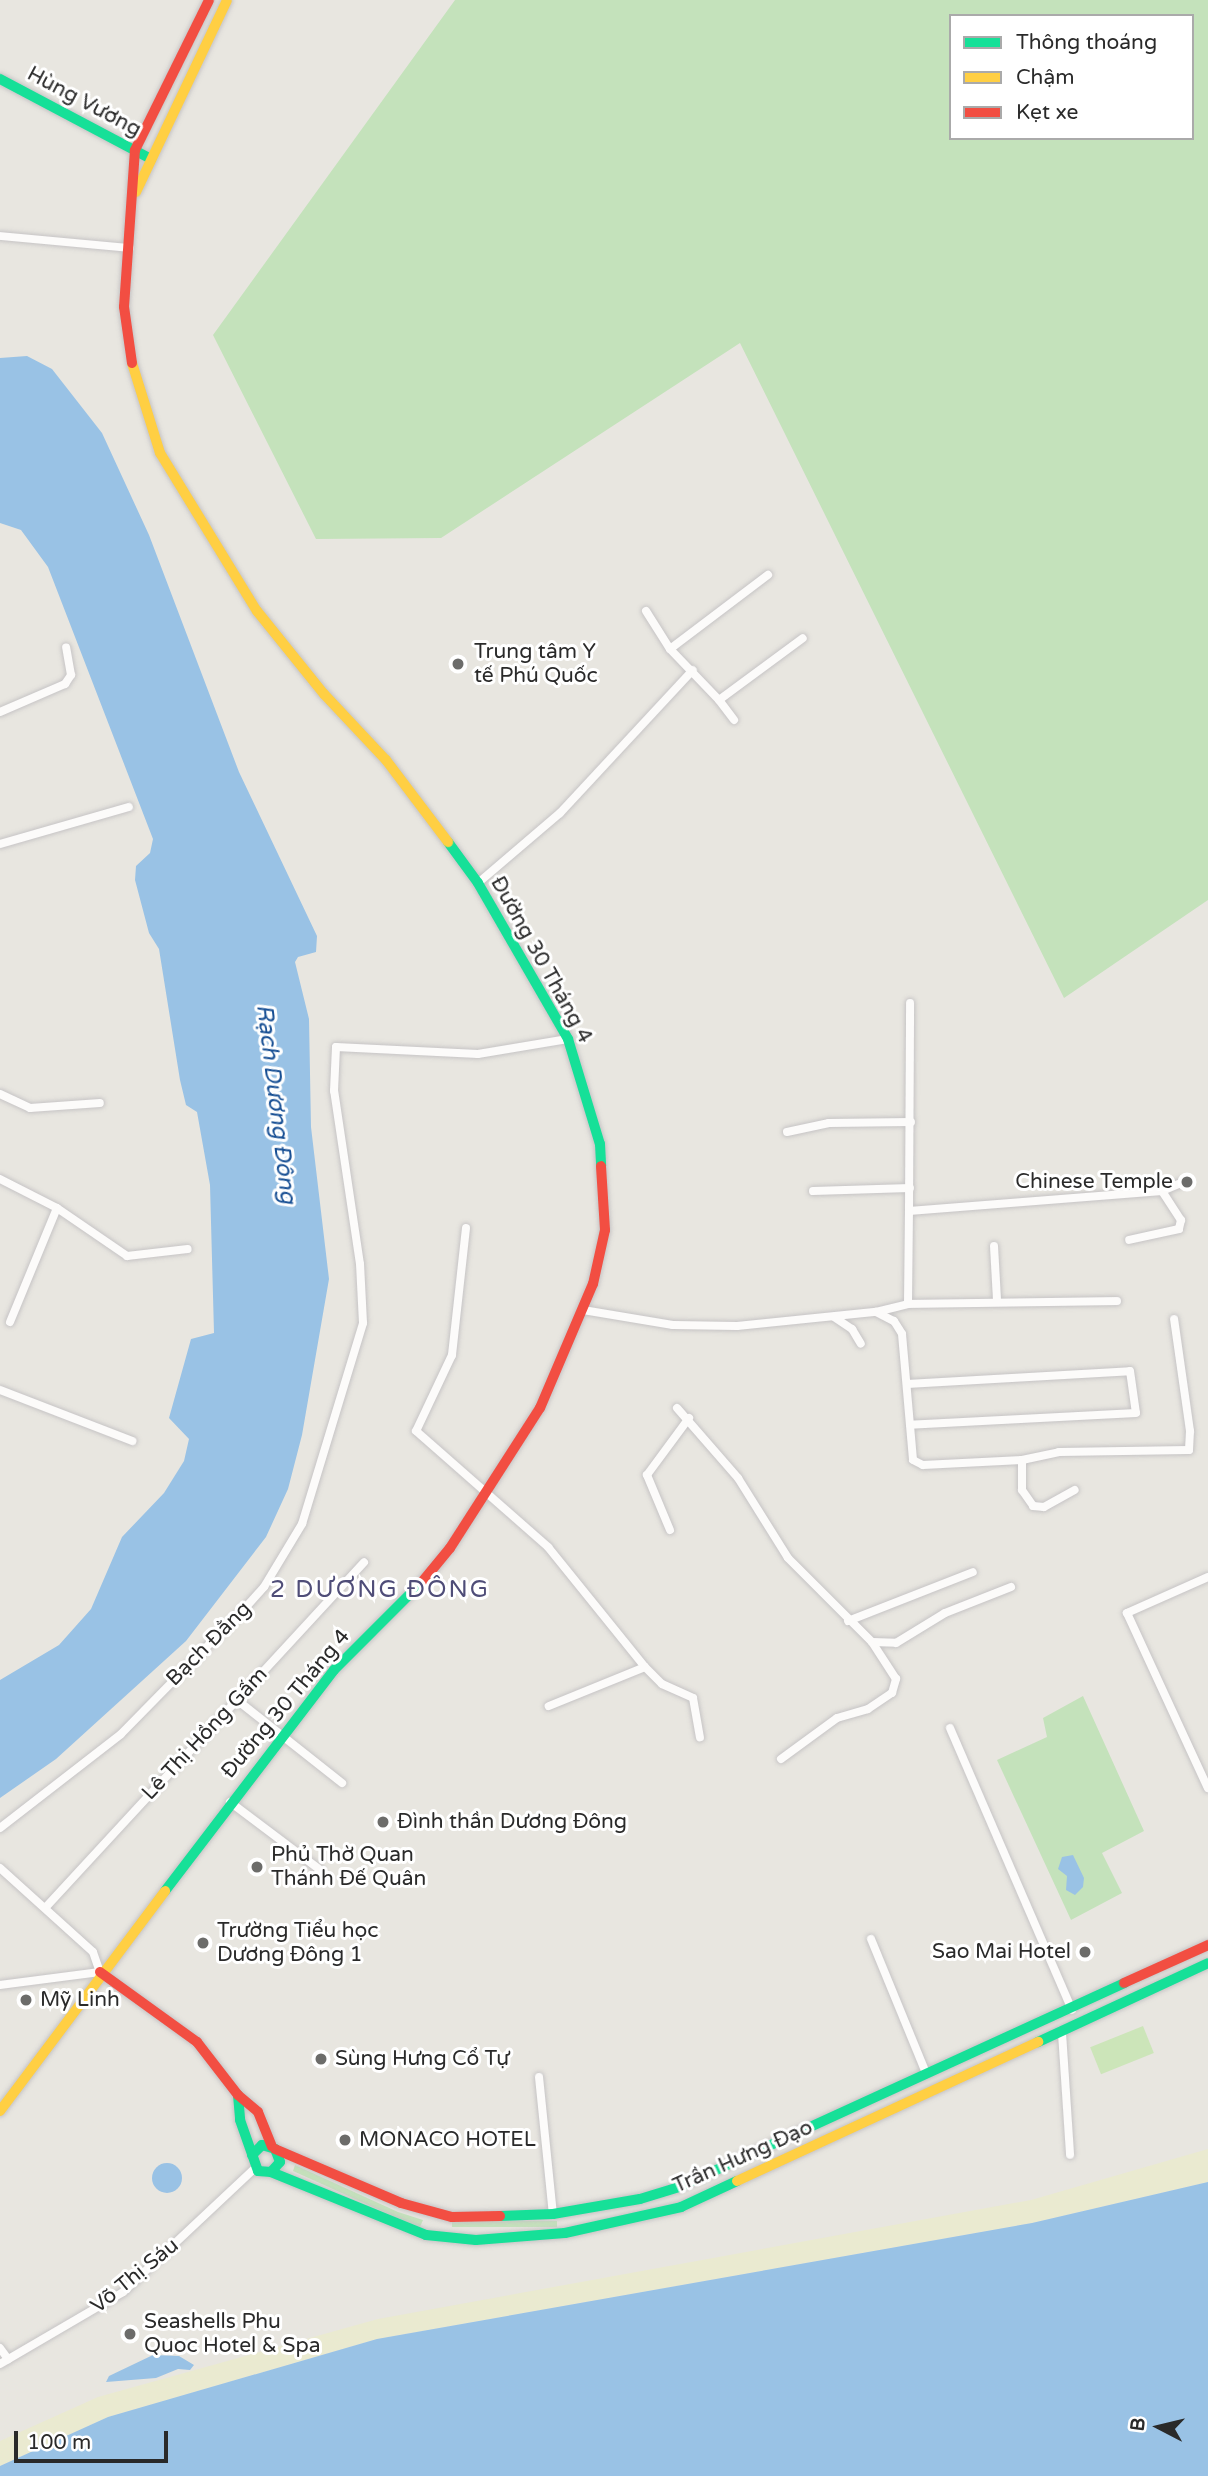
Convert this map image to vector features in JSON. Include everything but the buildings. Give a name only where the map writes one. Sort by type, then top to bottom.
[{"type":"main road","name":"Đường 30 Tháng 4","points":[[0,2111],[20,2089],[100,1972],[281,1735],[351,1652],[434,1570],[485,1496],[540,1408],[583,1310],[604,1244],[604,1171],[568,1039],[478,883],[386,760],[279,641],[160,453],[132,362],[124,307],[135,150],[209,0]]},
{"type":"main road","name":"Đường 30 Tháng 4","points":[[133,198],[227,0]]},
{"type":"main road","points":[[195,29],[211,36]]},
{"type":"main road","name":"Hùng Vương","points":[[0,79],[151,159]]},
{"type":"main road","name":"Trần Hưng Đạo","points":[[274,2148],[432,2213],[477,2218],[558,2213],[679,2187],[926,2073],[1072,2010],[1208,1945]]},
{"type":"main road","name":"Trần Hưng Đạo","points":[[271,2172],[426,2235],[476,2241],[565,2233],[681,2207],[1062,2033],[1208,1963]]},
{"type":"main road","points":[[100,1972],[197,2042],[238,2095],[258,2112],[280,2162],[271,2172],[255,2168],[240,2120],[238,2095]]},
{"type":"main road","points":[[1056,2017],[1062,2033]]},
{"type":"main road","points":[[926,2073],[934,2091]]},
{"type":"main road","points":[[252,2155],[262,2145],[274,2148]]},
{"type":"main road","points":[[426,2235],[432,2213]]},
{"type":"main road","points":[[558,2213],[565,2233]]},
{"type":"street","points":[[0,236],[129,248]]},
{"type":"street","points":[[670,649],[768,575]]},
{"type":"street","points":[[646,611],[670,649],[693,670],[734,720]]},
{"type":"street","points":[[719,700],[803,638]]},
{"type":"street","points":[[0,712],[65,684],[71,676],[66,647]]},
{"type":"street","points":[[478,883],[560,813],[693,670]]},
{"type":"street","points":[[0,844],[129,807]]},
{"type":"street","points":[[908,1304],[910,1003]]},
{"type":"street","name":"Bạch Đằng","points":[[0,1828],[121,1734],[264,1587],[302,1524],[363,1323],[360,1264],[334,1091],[336,1047],[478,1054],[568,1039]]},
{"type":"street","points":[[0,1094],[30,1108],[100,1103]]},
{"type":"street","points":[[788,1132],[829,1123],[911,1122]]},
{"type":"street","points":[[0,1179],[57,1208],[127,1256],[188,1250]]},
{"type":"street","points":[[909,1211],[1163,1191],[1183,1182]]},
{"type":"street","points":[[813,1191],[910,1188]]},
{"type":"street","points":[[1129,1240],[1179,1228],[1181,1220],[1163,1191]]},
{"type":"street","points":[[10,1322],[57,1208]]},
{"type":"street","points":[[466,1228],[452,1355],[416,1431],[485,1496],[548,1547],[645,1667],[662,1684],[693,1698],[699,1737]]},
{"type":"street","points":[[994,1245],[997,1300]]},
{"type":"street","points":[[583,1310],[673,1325],[737,1326],[876,1312],[908,1304],[997,1300],[1117,1301]]},
{"type":"street","points":[[876,1312],[894,1321],[902,1334],[913,1460],[923,1465],[1022,1460],[1059,1452],[1189,1450],[1190,1431],[1174,1319]]},
{"type":"street","points":[[834,1317],[852,1329],[861,1344]]},
{"type":"street","points":[[907,1384],[1130,1371],[1136,1413],[910,1425]]},
{"type":"street","points":[[0,1390],[132,1441]]},
{"type":"street","points":[[677,1408],[689,1418],[738,1478],[788,1558],[848,1621],[872,1642],[896,1679],[892,1693],[877,1705],[837,1718],[781,1759]]},
{"type":"street","points":[[670,1530],[647,1475],[689,1418]]},
{"type":"street","points":[[1022,1460],[1022,1490],[1033,1506],[1044,1507],[1074,1490]]},
{"type":"street","name":"Lê Thị Hồng Gấm","points":[[46,1907],[364,1562]]},
{"type":"street","points":[[848,1621],[973,1573]]},
{"type":"street","points":[[1208,1577],[1127,1613],[1208,1787]]},
{"type":"street","points":[[872,1642],[896,1643],[945,1612],[1011,1587]]},
{"type":"street","points":[[549,1706],[645,1667]]},
{"type":"street","points":[[237,1700],[342,1783]]},
{"type":"street","points":[[950,1728],[1072,2010]]},
{"type":"street","points":[[230,1802],[319,1869]]},
{"type":"street","points":[[0,1868],[93,1952],[100,1972],[0,1985]]},
{"type":"street","points":[[871,1940],[926,2073]]},
{"type":"street","points":[[1062,2033],[1070,2155]]},
{"type":"street","points":[[539,2077],[558,2213]]},
{"type":"street","name":"Võ Thị Sáu","points":[[4,2361],[123,2292],[255,2168]]},
{"type":"street","points":[[0,2348],[4,2361]]},
{"type":"green space","points":[[455,0],[1208,0],[1208,900],[1064,998],[740,343],[441,538],[316,539],[213,335]]},
{"type":"green space","points":[[1083,1696],[1144,1831],[1102,1853],[1122,1893],[1071,1920],[997,1760],[1047,1737],[1043,1718]]},
{"type":"green space","points":[[1143,2026],[1154,2053],[1101,2074],[1090,2047]]},
{"type":"green space","points":[[295,2165],[398,2212],[423,2220],[420,2227],[293,2171]]},
{"type":"green space","points":[[452,2221],[557,2221],[557,2227],[452,2227]]},
{"type":"sand","points":[[1208,2149],[1208,2182],[1032,2223],[377,2339],[108,2417],[0,2466],[0,2441],[98,2397],[378,2319],[1031,2200]]},
{"type":"water","name":"Rạch Dương Đông","points":[[27,356],[52,369],[102,433],[149,535],[239,772],[317,936],[316,952],[298,957],[295,962],[309,1019],[311,1127],[329,1279],[302,1435],[288,1489],[266,1537],[186,1641],[56,1759],[0,1798],[0,1680],[59,1645],[91,1609],[122,1537],[164,1493],[184,1461],[189,1439],[169,1418],[191,1339],[214,1333],[210,1185],[197,1112],[186,1105],[180,1080],[159,949],[149,933],[135,880],[136,866],[150,853],[153,839],[48,567],[21,530],[0,523],[0,358]]},
{"type":"water","points":[[1073,1855],[1084,1878],[1083,1887],[1075,1895],[1066,1890],[1067,1876],[1058,1869],[1062,1857]]},
{"type":"water","points":[[167,2163],[178,2167],[182,2178],[178,2189],[167,2193],[156,2189],[152,2178],[156,2167]]},
{"type":"water","points":[[1208,2182],[1208,2476],[0,2476],[0,2466],[108,2417],[377,2339],[1032,2223]]},
{"type":"water","points":[[153,2355],[179,2356],[194,2365],[190,2370],[178,2369],[156,2378],[106,2382],[109,2376]]},
{"type":"traffic: fast","points":[[0,79],[151,159]]},
{"type":"traffic: fast","points":[[448,842],[478,883],[568,1039],[600,1144],[601,1166]]},
{"type":"traffic: fast","points":[[165,1891],[334,1670],[422,1582]]},
{"type":"traffic: fast","points":[[1038,2042],[1208,1963]]},
{"type":"traffic: fast","points":[[500,2216],[553,2214],[640,2199],[679,2187],[1124,1983]]},
{"type":"traffic: fast","points":[[238,2095],[240,2120],[258,2171],[271,2172],[426,2235],[476,2240],[565,2233],[681,2207],[737,2181]]},
{"type":"traffic: fast","points":[[252,2155],[262,2145],[275,2149],[280,2162],[271,2172]]},
{"type":"traffic: slow","points":[[136,192],[227,0]]},
{"type":"traffic: slow","points":[[132,363],[160,453],[257,611],[324,694],[386,760],[448,842]]},
{"type":"traffic: slow","points":[[0,2111],[165,1891]]},
{"type":"traffic: slow","points":[[737,2181],[1038,2042]]},
{"type":"traffic: jam","points":[[132,363],[124,307],[135,150],[209,0]]},
{"type":"traffic: jam","points":[[422,1582],[450,1548],[540,1408],[593,1284],[605,1230],[601,1166]]},
{"type":"traffic: jam","points":[[1124,1983],[1208,1945]]},
{"type":"traffic: jam","points":[[100,1972],[197,2042],[238,2095],[258,2112],[272,2146]]},
{"type":"traffic: jam","points":[[275,2149],[401,2203],[452,2217],[500,2216]]},
{"type":"place","name":"Trung tâm Y tế Phú Quốc","points":[[458,664]]},
{"type":"place","name":"Chinese Temple","points":[[1187,1182]]},
{"type":"place","name":"Đình thần Dương Đông","points":[[383,1822]]},
{"type":"place","name":"Phủ Thờ Quan Thánh Đế Quân","points":[[257,1867]]},
{"type":"place","name":"Trường Tiểu học Dương Đông 1","points":[[203,1943]]},
{"type":"place","name":"Sao Mai Hotel","points":[[1085,1952]]},
{"type":"place","name":"Mỹ Linh","points":[[26,2000]]},
{"type":"place","name":"Sùng Hưng Cổ Tự","points":[[321,2059]]},
{"type":"place","name":"MONACO HOTEL","points":[[345,2140]]},
{"type":"place","name":"Seashells Phu Quoc Hotel & Spa","points":[[130,2334]]},
{"type":"district","name":"2 DƯƠNG ĐÔNG","points":[[380,1590]]}]
